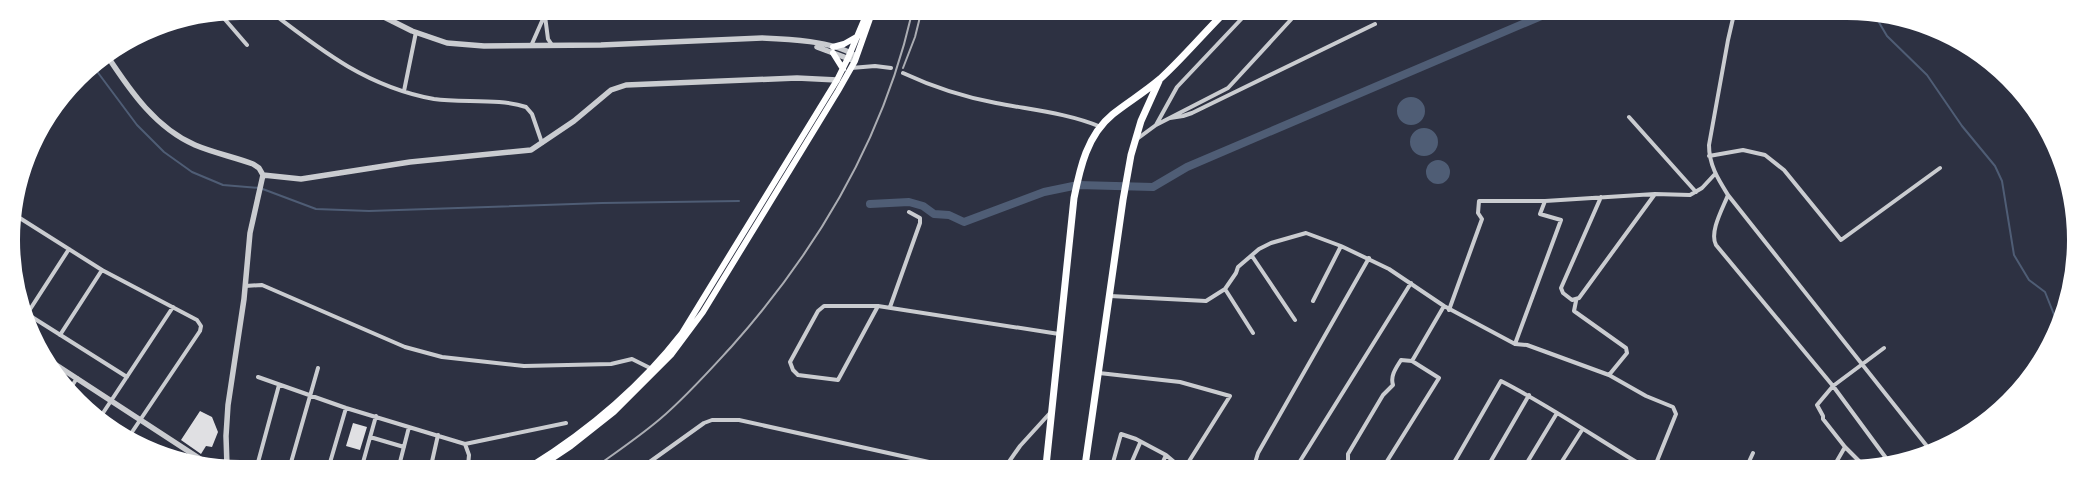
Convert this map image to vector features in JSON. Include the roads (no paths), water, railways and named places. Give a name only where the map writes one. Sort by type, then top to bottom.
[{"type":"main road","points":[[548,461],[571,446],[614,412],[672,355],[703,312],[851,68],[858,36],[865,19]]},
{"type":"main road","points":[[539,461],[568,442],[611,408],[652,369],[682,333],[843,68],[853,57],[869,19]]},
{"type":"main road","points":[[1046,461],[1050,413],[1074,198],[1079,171],[1089,147],[1101,127],[1114,114],[1160,79],[1218,19]]},
{"type":"main road","points":[[843,68],[833,50],[858,36]]},
{"type":"main road","points":[[1086,461],[1123,200],[1131,155],[1135,141],[1160,79]]},
{"type":"main road","points":[[831,90],[838,91]]},
{"type":"street","points":[[225,19],[247,45]]},
{"type":"street","points":[[280,19],[320,49],[366,78],[386,87],[435,99],[465,100],[526,107],[532,114],[542,142]]},
{"type":"street","points":[[387,19],[416,32],[447,43],[531,46],[736,38],[791,39],[853,57]]},
{"type":"street","points":[[531,46],[544,19]]},
{"type":"street","points":[[546,19],[548,39],[552,45]]},
{"type":"street","points":[[1156,125],[1177,87],[1241,19]]},
{"type":"street","points":[[1135,141],[1156,125],[1228,88],[1291,19]]},
{"type":"street","points":[[1733,19],[1708,145],[1709,156],[1715,174],[1728,195],[1927,446]]},
{"type":"street","points":[[1170,118],[1192,113],[1375,24]]},
{"type":"street","points":[[404,91],[416,32]]},
{"type":"street","points":[[111,61],[123,80],[150,113],[170,131],[194,145],[253,164],[263,175],[301,179],[410,162],[531,150],[574,121],[612,90],[626,85],[797,78],[837,80]]},
{"type":"street","points":[[851,68],[875,66],[891,68]]},
{"type":"street","points":[[903,73],[956,94],[996,103],[1069,115],[1101,127]]},
{"type":"street","points":[[1629,117],[1696,192]]},
{"type":"street","points":[[1709,156],[1743,150],[1765,155],[1784,170],[1841,240],[1940,168]]},
{"type":"street","points":[[1449,310],[1482,219],[1478,213],[1480,201],[1545,201],[1655,194],[1690,195],[1696,192],[1715,174]]},
{"type":"street","points":[[227,461],[226,436],[228,406],[245,286],[250,233],[263,175]]},
{"type":"street","points":[[1609,375],[1627,353],[1626,348],[1589,322],[1584,316],[1574,311],[1576,301],[1655,194]]},
{"type":"street","points":[[1728,195],[1714,233],[1713,240],[1716,245],[1833,386],[1886,458]]},
{"type":"street","points":[[1576,301],[1566,296],[1561,288],[1601,197]]},
{"type":"street","points":[[1515,344],[1561,220],[1540,214],[1545,201]]},
{"type":"street","points":[[890,307],[920,222],[920,218],[909,212]]},
{"type":"street","points":[[20,218],[102,270],[197,320],[200,326],[200,331],[132,432]]},
{"type":"street","points":[[1110,296],[1206,301],[1225,289],[1236,273],[1238,267],[1259,249],[1271,243],[1306,233],[1369,258],[1411,283],[1449,310],[1515,344],[1527,345],[1609,375],[1646,396],[1673,407],[1676,414],[1657,461]]},
{"type":"street","points":[[1313,301],[1341,246]]},
{"type":"street","points":[[30,306],[69,249]]},
{"type":"street","points":[[1252,256],[1295,320]]},
{"type":"street","points":[[1255,461],[1369,258]]},
{"type":"street","points":[[60,335],[102,270]]},
{"type":"street","points":[[1300,461],[1411,283]]},
{"type":"street","points":[[245,286],[262,285],[405,347],[442,357],[524,366],[611,364],[632,360],[652,369]]},
{"type":"street","points":[[1225,289],[1253,334]]},
{"type":"street","points":[[878,306],[838,380],[798,375],[793,370],[790,362],[818,311],[824,306],[878,306],[890,307],[1059,334]]},
{"type":"street","points":[[1412,361],[1444,306]]},
{"type":"street","points":[[103,414],[173,307]]},
{"type":"street","points":[[34,318],[127,377]]},
{"type":"street","points":[[1859,461],[1845,447],[1823,420],[1823,416],[1817,405],[1833,386],[1884,348]]},
{"type":"street","points":[[1348,461],[1348,454],[1383,395],[1393,385],[1393,375],[1401,360],[1412,361],[1439,378],[1387,461]]},
{"type":"street","points":[[59,366],[198,457]]},
{"type":"street","points":[[291,461],[318,368]]},
{"type":"street","points":[[1099,373],[1180,382],[1230,396],[1189,461]]},
{"type":"street","points":[[258,377],[346,408],[465,444],[566,423]]},
{"type":"street","points":[[73,385],[77,378]]},
{"type":"street","points":[[1455,461],[1502,380],[1529,395],[1582,430],[1635,461]]},
{"type":"street","points":[[258,461],[279,385]]},
{"type":"street","points":[[1491,461],[1529,395]]},
{"type":"street","points":[[330,461],[346,408]]},
{"type":"street","points":[[1010,461],[1020,446],[1050,413]]},
{"type":"street","points":[[1528,461],[1557,413]]},
{"type":"street","points":[[363,461],[376,416]]},
{"type":"street","points":[[651,461],[704,423],[712,420],[739,420],[924,461]]},
{"type":"street","points":[[400,461],[409,427]]},
{"type":"street","points":[[1562,461],[1582,430]]},
{"type":"street","points":[[1113,461],[1121,434],[1166,455],[1173,461]]},
{"type":"street","points":[[431,461],[438,435]]},
{"type":"street","points":[[370,437],[404,447]]},
{"type":"street","points":[[1132,461],[1140,443]]},
{"type":"street","points":[[465,444],[469,455],[468,461]]},
{"type":"street","points":[[1837,461],[1845,447]]},
{"type":"street","points":[[1749,461],[1753,453]]},
{"type":"street","points":[[1163,461],[1166,455]]},
{"type":"water","points":[[1411,97],[1421,101],[1425,111],[1421,121],[1411,125],[1401,121],[1397,111],[1401,101]]},
{"type":"water","points":[[1424,128],[1434,132],[1438,142],[1434,152],[1424,156],[1414,152],[1410,142],[1414,132]]},
{"type":"water","points":[[1433,160],[1443,160],[1450,167],[1450,177],[1443,184],[1433,184],[1426,177],[1426,167]]},
{"type":"waterway","points":[[870,204],[909,202],[923,206],[934,214],[949,215],[964,222],[1044,192],[1078,185],[1153,187],[1187,167],[1534,19]]},
{"type":"waterway","points":[[1878,21],[1887,36],[1927,75],[1962,126],[1995,166],[2002,181],[2014,255],[2029,280],[2045,292],[2054,315]]},
{"type":"waterway","points":[[97,71],[137,125],[164,152],[192,172],[223,185],[260,188],[316,209],[369,211],[602,203],[739,201]]},
{"type":"railway","points":[[604,461],[670,411],[688,393],[732,346],[792,271],[819,231],[843,191],[865,149],[884,105],[910,19]]},
{"type":"railway","points":[[903,68],[915,37],[920,19]]}]
